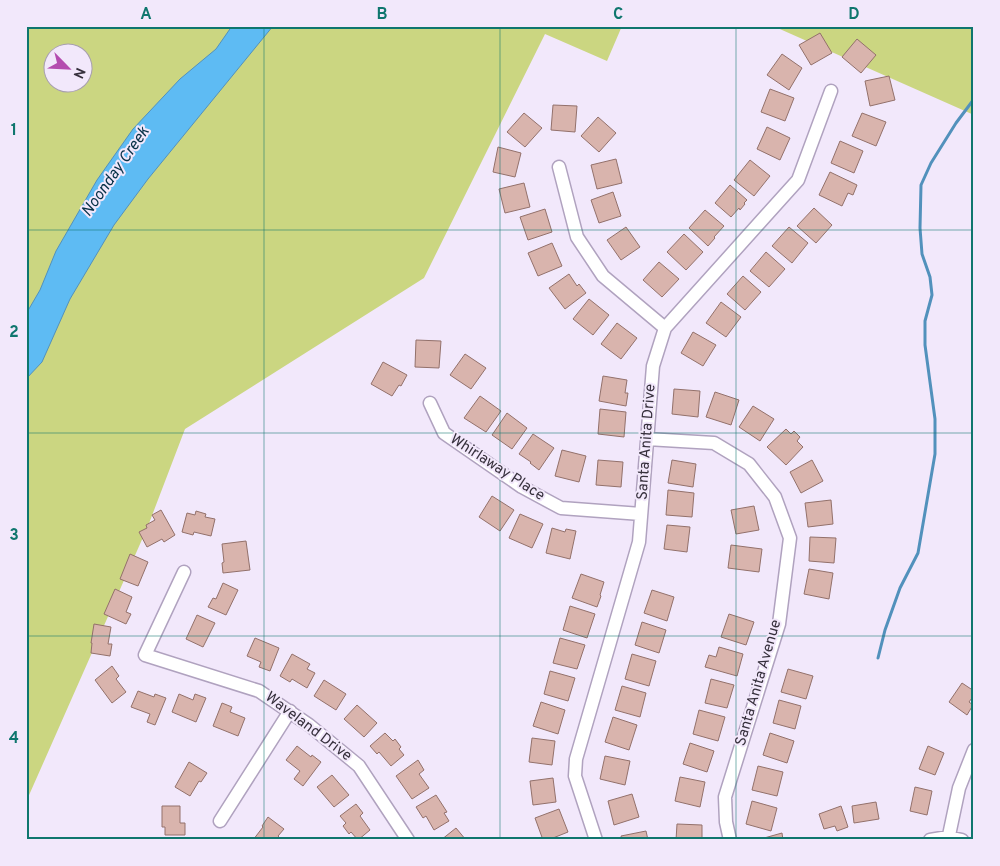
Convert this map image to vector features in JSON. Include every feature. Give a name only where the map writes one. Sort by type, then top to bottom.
[{"type":"street","name":"Santa Anita Drive","points":[[596,840],[575,776],[576,759],[639,542],[652,366],[665,328],[798,180],[831,91]]},
{"type":"street","points":[[559,167],[578,237],[603,276],[665,328]]},
{"type":"street","name":"Whirlaway Place","points":[[430,403],[444,433],[522,487],[561,508],[641,514]]},
{"type":"street","name":"Santa Anita Avenue","points":[[647,439],[714,443],[749,464],[775,497],[790,538],[778,624],[725,797],[726,822],[730,840]]},
{"type":"street","name":"Waveland Drive","points":[[184,572],[145,655],[259,691],[310,724],[359,766],[408,840]]},
{"type":"street","points":[[220,821],[290,712]]},
{"type":"street","points":[[948,839],[959,788],[974,750]]},
{"type":"street","points":[[930,840],[962,840]]},
{"type":"green space","points":[[26,26],[622,26],[607,61],[545,34],[424,278],[185,429],[148,526],[26,802]]},
{"type":"green space","points":[[773,26],[974,26],[974,115]]},
{"type":"water","name":"Noonday Creek","points":[[232,26],[273,26],[148,179],[114,225],[70,299],[42,362],[26,379],[26,314],[40,290],[56,251],[97,180],[133,129],[180,79],[216,49]]},
{"type":"building","points":[[820,33],[832,53],[811,65],[799,45]]},
{"type":"building","points":[[857,39],[876,55],[861,73],[842,57]]},
{"type":"building","points":[[782,54],[802,68],[789,90],[767,75]]},
{"type":"building","points":[[889,76],[895,100],[870,106],[865,81]]},
{"type":"building","points":[[770,89],[794,98],[785,121],[761,112]]},
{"type":"building","points":[[553,105],[577,106],[575,132],[551,130]]},
{"type":"building","points":[[524,113],[542,128],[525,147],[507,132]]},
{"type":"building","points":[[862,113],[886,122],[876,146],[852,136]]},
{"type":"building","points":[[598,117],[616,133],[599,152],[581,136]]},
{"type":"building","points":[[767,127],[790,138],[780,160],[757,149]]},
{"type":"building","points":[[840,141],[863,151],[854,173],[831,163]]},
{"type":"building","points":[[498,147],[521,153],[515,177],[493,172]]},
{"type":"building","points":[[616,159],[622,183],[597,189],[591,165]]},
{"type":"building","points":[[750,160],[770,176],[754,196],[734,180]]},
{"type":"building","points":[[830,172],[857,185],[853,195],[848,193],[842,206],[819,195]]},
{"type":"building","points":[[524,183],[530,207],[505,213],[499,189]]},
{"type":"building","points":[[730,185],[747,200],[740,210],[739,208],[731,217],[715,203]]},
{"type":"building","points":[[613,192],[621,216],[599,223],[591,200]]},
{"type":"building","points":[[814,208],[832,225],[816,243],[797,226]]},
{"type":"building","points":[[545,209],[552,232],[528,240],[520,217]]},
{"type":"building","points":[[705,210],[724,226],[708,246],[689,228]]},
{"type":"building","points":[[626,227],[640,247],[621,260],[607,240]]},
{"type":"building","points":[[789,227],[808,243],[792,263],[772,246]]},
{"type":"building","points":[[684,234],[703,252],[686,270],[667,252]]},
{"type":"building","points":[[552,243],[562,266],[538,276],[528,253]]},
{"type":"building","points":[[766,252],[785,269],[769,287],[750,271]]},
{"type":"building","points":[[659,262],[679,279],[662,297],[643,280]]},
{"type":"building","points":[[569,274],[577,286],[579,284],[586,293],[565,309],[549,288]]},
{"type":"building","points":[[743,276],[761,292],[745,310],[727,294]]},
{"type":"building","points":[[589,299],[609,315],[593,335],[573,319]]},
{"type":"building","points":[[721,302],[741,317],[726,337],[706,323]]},
{"type":"building","points":[[617,323],[637,338],[621,359],[601,344]]},
{"type":"building","points":[[693,332],[716,345],[703,366],[681,353]]},
{"type":"building","points":[[416,340],[441,341],[439,368],[415,367]]},
{"type":"building","points":[[465,354],[486,368],[471,389],[450,375]]},
{"type":"building","points":[[383,362],[407,375],[401,386],[399,385],[392,396],[371,384]]},
{"type":"building","points":[[603,376],[627,380],[626,406],[599,401]]},
{"type":"building","points":[[674,389],[700,391],[698,417],[672,414]]},
{"type":"building","points":[[715,392],[739,400],[731,425],[706,417]]},
{"type":"building","points":[[480,396],[501,411],[486,432],[464,418]]},
{"type":"building","points":[[753,406],[774,419],[760,441],[739,427]]},
{"type":"building","points":[[600,409],[626,412],[624,437],[598,434]]},
{"type":"building","points":[[507,413],[527,428],[512,449],[492,435]]},
{"type":"building","points":[[786,429],[791,434],[794,431],[800,437],[797,441],[803,447],[786,465],[767,447]]},
{"type":"building","points":[[533,434],[554,448],[539,470],[519,454]]},
{"type":"building","points":[[562,450],[586,456],[579,482],[555,476]]},
{"type":"building","points":[[598,460],[623,462],[621,487],[596,485]]},
{"type":"building","points":[[672,460],[696,464],[693,487],[668,483]]},
{"type":"building","points":[[812,460],[823,481],[801,493],[790,472]]},
{"type":"building","points":[[668,490],[694,493],[692,517],[666,515]]},
{"type":"building","points":[[492,496],[514,510],[500,531],[479,517]]},
{"type":"building","points":[[831,500],[833,524],[808,527],[805,503]]},
{"type":"building","points":[[754,506],[759,530],[736,534],[731,510]]},
{"type":"building","points":[[161,510],[175,535],[164,542],[162,539],[147,547],[139,532],[147,528],[146,525],[155,520],[152,515]]},
{"type":"building","points":[[196,511],[206,514],[205,517],[215,519],[211,536],[194,532],[193,535],[182,532],[187,513],[195,515]]},
{"type":"building","points":[[520,514],[543,524],[532,548],[509,538]]},
{"type":"building","points":[[667,525],[690,527],[687,552],[664,549]]},
{"type":"building","points":[[552,528],[565,532],[566,529],[576,531],[570,559],[546,553]]},
{"type":"building","points":[[810,537],[836,538],[834,563],[809,561]]},
{"type":"building","points":[[246,541],[250,570],[223,573],[222,544]]},
{"type":"building","points":[[731,545],[762,549],[759,572],[728,568]]},
{"type":"building","points":[[130,554],[148,562],[138,586],[120,579]]},
{"type":"building","points":[[809,569],[833,573],[829,599],[804,594]]},
{"type":"building","points":[[581,574],[604,582],[597,607],[572,598]]},
{"type":"building","points":[[223,583],[238,590],[226,615],[208,607],[213,598],[216,599]]},
{"type":"building","points":[[115,589],[132,597],[126,612],[131,614],[126,624],[104,614]]},
{"type":"building","points":[[652,590],[674,597],[667,621],[644,613]]},
{"type":"building","points":[[570,606],[595,614],[587,638],[563,630]]},
{"type":"building","points":[[729,614],[754,622],[746,645],[721,637]]},
{"type":"building","points":[[197,615],[215,623],[203,647],[186,639]]},
{"type":"building","points":[[642,622],[666,630],[659,653],[635,645]]},
{"type":"building","points":[[94,624],[111,627],[108,644],[112,644],[110,656],[91,653]]},
{"type":"building","points":[[255,638],[279,648],[270,671],[259,667],[261,662],[247,656]]},
{"type":"building","points":[[560,638],[585,645],[577,669],[553,663]]},
{"type":"building","points":[[719,647],[743,654],[737,676],[705,667],[709,655],[716,657]]},
{"type":"building","points":[[292,654],[310,664],[307,669],[315,673],[307,688],[292,679],[290,682],[280,676]]},
{"type":"building","points":[[632,654],[656,661],[649,686],[625,679]]},
{"type":"building","points":[[112,666],[119,676],[116,679],[126,692],[112,703],[95,680]]},
{"type":"building","points":[[788,669],[813,676],[806,699],[781,692]]},
{"type":"building","points":[[550,671],[575,678],[568,701],[544,694]]},
{"type":"building","points":[[711,679],[734,685],[727,708],[705,703]]},
{"type":"building","points":[[324,680],[346,694],[336,710],[314,696]]},
{"type":"building","points":[[962,683],[974,691],[974,695],[969,702],[973,705],[967,715],[949,702]]},
{"type":"building","points":[[622,686],[646,693],[640,717],[615,710]]},
{"type":"building","points":[[138,691],[154,697],[155,694],[166,698],[155,725],[147,722],[150,714],[131,707]]},
{"type":"building","points":[[179,694],[193,700],[195,694],[206,698],[196,722],[172,712]]},
{"type":"building","points":[[779,700],[801,706],[795,729],[773,723]]},
{"type":"building","points":[[541,702],[565,710],[558,734],[533,726]]},
{"type":"building","points":[[222,703],[232,707],[230,712],[245,718],[238,736],[213,726]]},
{"type":"building","points":[[357,705],[377,723],[364,737],[344,719]]},
{"type":"building","points":[[699,710],[725,717],[718,741],[693,734]]},
{"type":"building","points":[[613,717],[637,725],[629,750],[605,742]]},
{"type":"building","points":[[385,733],[393,741],[395,739],[404,755],[391,766],[379,752],[377,754],[370,746]]},
{"type":"building","points":[[770,733],[794,741],[787,763],[763,755]]},
{"type":"building","points":[[532,738],[555,741],[552,765],[529,762]]},
{"type":"building","points":[[690,743],[714,751],[707,772],[683,764]]},
{"type":"building","points":[[297,746],[321,762],[303,786],[294,779],[300,771],[286,760]]},
{"type":"building","points":[[928,746],[944,753],[935,775],[919,769]]},
{"type":"building","points":[[605,756],[630,761],[625,785],[600,779]]},
{"type":"building","points":[[418,760],[424,770],[419,774],[429,788],[412,799],[396,776]]},
{"type":"building","points":[[189,762],[207,773],[201,782],[199,781],[190,796],[175,787]]},
{"type":"building","points":[[758,766],[783,772],[777,796],[752,790]]},
{"type":"building","points":[[332,775],[349,795],[334,807],[317,787]]},
{"type":"building","points":[[680,777],[705,782],[700,807],[675,801]]},
{"type":"building","points":[[553,778],[556,802],[533,805],[530,781]]},
{"type":"building","points":[[915,787],[932,791],[927,815],[910,811]]},
{"type":"building","points":[[632,794],[639,817],[614,825],[608,801]]},
{"type":"building","points":[[436,795],[447,812],[444,813],[449,821],[434,830],[426,816],[423,818],[416,807]]},
{"type":"building","points":[[752,801],[777,808],[771,831],[746,824]]},
{"type":"building","points":[[876,802],[879,819],[854,823],[852,806]]},
{"type":"building","points":[[356,804],[363,813],[360,816],[370,830],[358,840],[351,832],[349,834],[343,826],[346,823],[340,816]]},
{"type":"building","points":[[162,806],[180,806],[180,823],[185,823],[185,835],[165,835],[165,827],[162,827]]},
{"type":"building","points":[[841,806],[848,827],[837,831],[835,826],[824,829],[819,814]]},
{"type":"building","points":[[559,809],[568,832],[548,840],[543,840],[535,818]]},
{"type":"building","points":[[268,817],[284,829],[278,836],[279,840],[253,840],[263,827]]},
{"type":"building","points":[[677,824],[702,825],[702,840],[676,840]]},
{"type":"building","points":[[456,828],[466,840],[441,840]]},
{"type":"building","points":[[646,831],[648,840],[622,840],[621,836]]},
{"type":"building","points":[[782,833],[783,840],[757,840]]},
{"type":"waterway","points":[[878,658],[885,630],[900,588],[918,553],[935,454],[935,419],[925,345],[925,321],[932,295],[930,277],[922,254],[920,228],[921,185],[931,163],[956,123],[974,99]]}]
